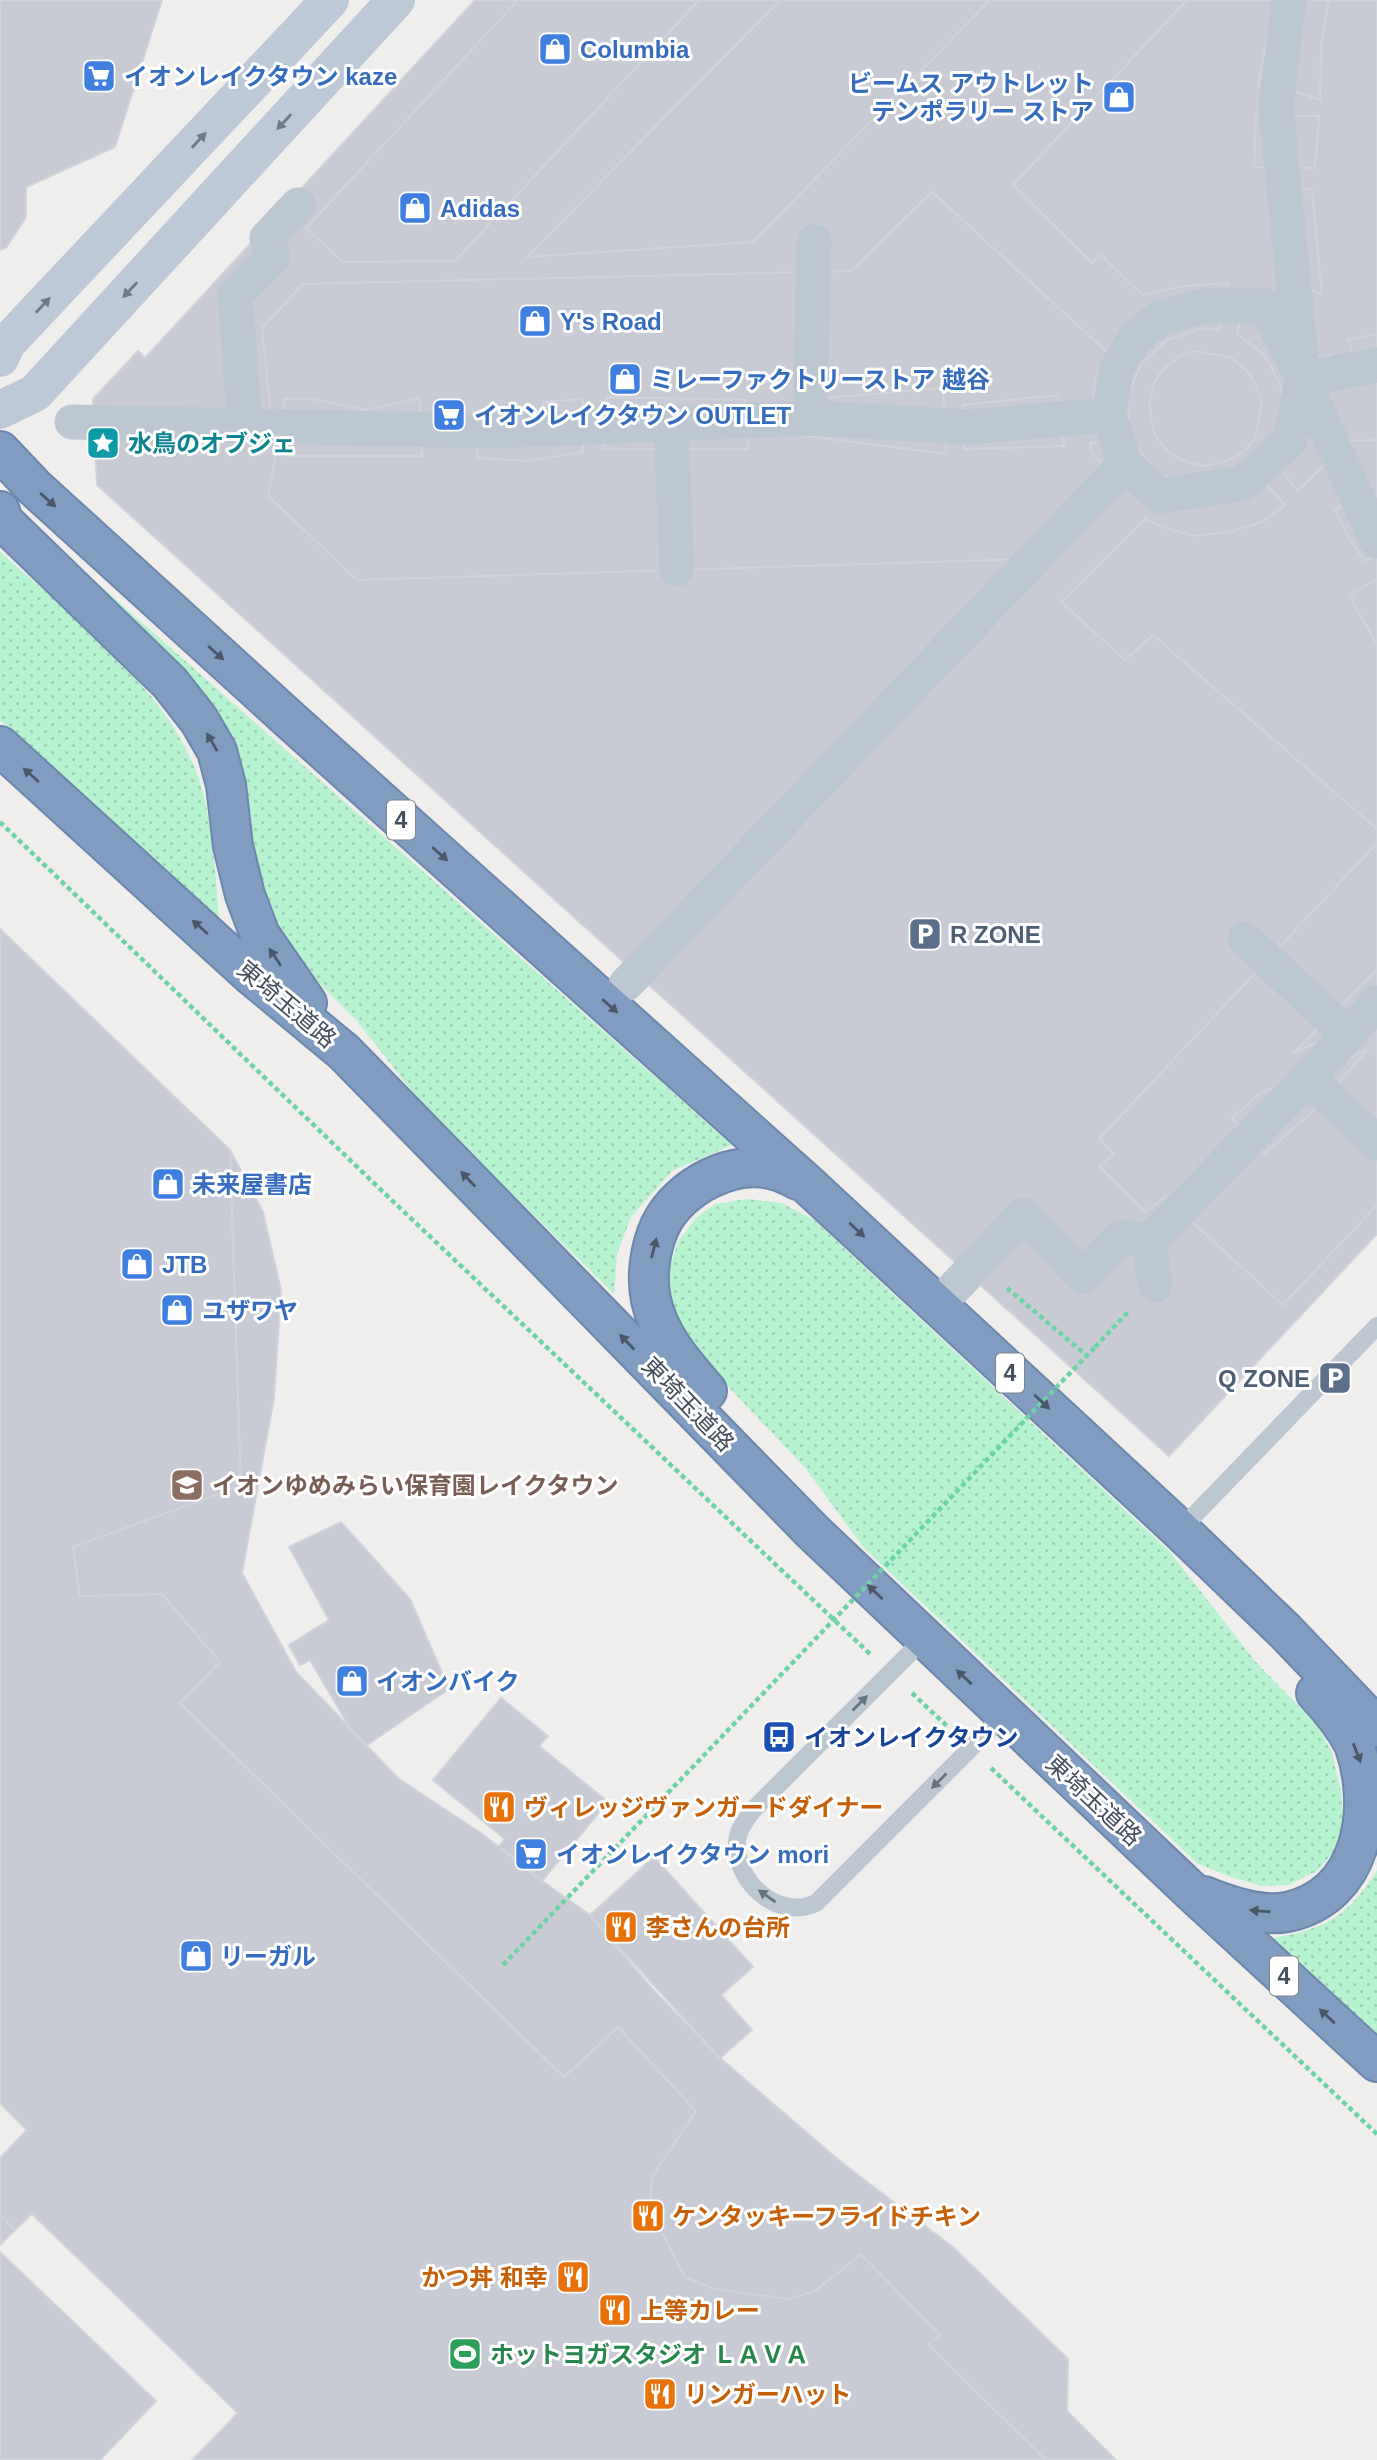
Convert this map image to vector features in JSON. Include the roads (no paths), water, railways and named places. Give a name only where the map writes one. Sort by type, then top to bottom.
[{"type":"highway","name":"4","points":[[0,451],[34,487],[289,719],[807,1184],[1180,1530],[1285,1631],[1377,1727]]},
{"type":"highway","name":"4","points":[[0,512],[3,521],[170,683],[199,720],[217,751],[226,785],[233,846],[245,895],[260,935],[344,1052]]},
{"type":"highway","name":"東埼玉道路","points":[[0,747],[250,974],[344,1052],[812,1531],[1189,1890],[1377,2062]]},
{"type":"highway","name":"4","points":[[807,1184],[779,1171],[763,1168],[738,1169],[715,1175],[692,1189],[673,1206],[660,1226],[652,1253],[649,1278],[651,1300],[660,1330],[679,1360],[772,1462],[797,1496],[812,1531]]},
{"type":"highway","name":"4","points":[[1189,1890],[1227,1905],[1256,1911],[1284,1912],[1311,1905],[1347,1877],[1366,1835],[1368,1803],[1365,1777],[1356,1746],[1338,1717],[1284,1657],[1213,1562]]},
{"type":"street","points":[[0,358],[7,343],[330,0]]},
{"type":"street","points":[[0,410],[35,393],[396,0]]},
{"type":"street","points":[[1289,0],[1276,107],[1304,379],[1290,440],[1244,483],[1160,496],[1125,464],[1110,415],[1116,370],[1135,337],[1161,318],[1201,306],[1265,306],[1304,379],[1377,541]]},
{"type":"street","points":[[245,427],[235,295],[273,257],[267,238],[298,205]]},
{"type":"street","points":[[810,418],[814,242]]},
{"type":"street","points":[[1304,379],[1377,365]]},
{"type":"street","points":[[72,422],[489,431],[810,418],[968,427],[1110,415]]},
{"type":"street","points":[[671,425],[677,569]]},
{"type":"street","points":[[626,984],[1125,464]]},
{"type":"street","points":[[1245,939],[1348,1035]]},
{"type":"street","points":[[1149,1242],[1377,1003]]},
{"type":"street","points":[[1308,1078],[1377,1143]]},
{"type":"street","points":[[966,1276],[1023,1215],[1083,1276],[1121,1237],[1149,1242]]},
{"type":"street","points":[[1149,1242],[1155,1285]]},
{"type":"lane","points":[[1180,1530],[1377,1326]]},
{"type":"lane","points":[[924,1639],[743,1823],[737,1843],[749,1882],[766,1898],[789,1909],[804,1909],[816,1903],[1004,1715]]},
{"type":"place","name":"Columbia","points":[[555,49]]},
{"type":"place","name":"イオンレイクタウン kaze","points":[[99,76]]},
{"type":"place","name":"ビームス アウトレット テンポラリー ストア","points":[[1119,97]]},
{"type":"place","name":"Adidas","points":[[415,208]]},
{"type":"place","name":"Y's Road","points":[[535,321]]},
{"type":"place","name":"ミレーファクトリーストア 越谷","points":[[625,379]]},
{"type":"place","name":"イオンレイクタウン OUTLET","points":[[449,415]]},
{"type":"place","name":"水鳥のオブジェ","points":[[103,443]]},
{"type":"place","name":"R ZONE","points":[[925,934]]},
{"type":"place","name":"未来屋書店","points":[[168,1184]]},
{"type":"place","name":"JTB","points":[[137,1264]]},
{"type":"place","name":"ユザワヤ","points":[[177,1310]]},
{"type":"place","name":"Q ZONE","points":[[1335,1378]]},
{"type":"place","name":"イオンゆめみらい保育園レイクタウン","points":[[187,1485]]},
{"type":"place","name":"イオンバイク","points":[[352,1681]]},
{"type":"place","name":"イオンレイクタウン","points":[[779,1737]]},
{"type":"place","name":"ヴィレッジヴァンガードダイナー","points":[[499,1807]]},
{"type":"place","name":"イオンレイクタウン mori","points":[[531,1854]]},
{"type":"place","name":"李さんの台所","points":[[621,1927]]},
{"type":"place","name":"リーガル","points":[[196,1956]]},
{"type":"place","name":"ケンタッキーフライドチキン","points":[[648,2216]]},
{"type":"place","name":"かつ丼 和幸","points":[[573,2277]]},
{"type":"place","name":"上等カレー","points":[[615,2310]]},
{"type":"place","name":"ホットヨガスタジオ ＬＡＶＡ","points":[[465,2354]]},
{"type":"place","name":"リンガーハット","points":[[660,2394]]}]
